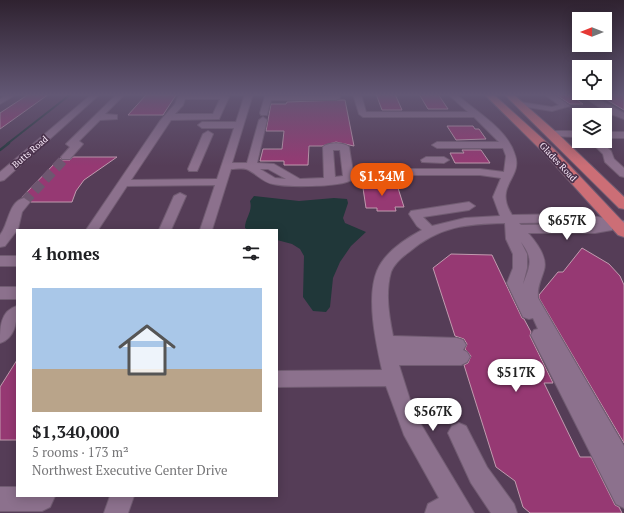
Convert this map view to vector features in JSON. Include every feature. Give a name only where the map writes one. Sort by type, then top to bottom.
[{"type":"main road","name":"Glades Road","points":[[514,118],[550,152],[622,228]]},
{"type":"main road","name":"Glades Road","points":[[535,118],[624,205]]},
{"type":"street","name":"Butts Road","points":[[0,178],[69,118]]},
{"type":"street","points":[[66,157],[97,118]]},
{"type":"street","points":[[93,229],[168,118]]},
{"type":"street","points":[[165,121],[204,118]]},
{"type":"street","points":[[206,229],[242,118]]},
{"type":"street","points":[[252,167],[264,118]]},
{"type":"street","points":[[478,118],[506,145],[511,161],[507,176],[500,190],[499,197],[503,209],[512,226],[530,244],[538,261],[537,271],[530,287],[530,298],[624,467]]},
{"type":"street","points":[[165,121],[194,125],[240,124]]},
{"type":"street","points":[[409,122],[483,121]]},
{"type":"street","points":[[193,169],[208,134]]},
{"type":"street","points":[[552,134],[572,134]]},
{"type":"street","points":[[612,134],[624,135]]},
{"type":"street","points":[[437,145],[506,145]]},
{"type":"street","points":[[603,148],[608,153],[610,160],[624,174]]},
{"type":"street","points":[[614,153],[624,162]]},
{"type":"street","points":[[426,160],[444,160]]},
{"type":"street","points":[[226,166],[252,167],[273,181],[330,181]]},
{"type":"street","points":[[401,172],[480,172],[507,176]]},
{"type":"street","points":[[124,181],[222,181]]},
{"type":"street","points":[[165,229],[180,196]]},
{"type":"street","points":[[0,243],[13,233],[16,212],[24,202]]},
{"type":"street","points":[[432,232],[421,223],[415,214],[469,206]]},
{"type":"street","points":[[512,226],[513,239],[520,254],[520,268],[515,283],[520,297],[624,496]]},
{"type":"street","points":[[451,509],[410,426],[400,400],[388,350],[380,299],[384,271],[401,251],[411,243],[432,232],[512,226],[595,229],[622,228]]},
{"type":"street","points":[[0,261],[16,261]]},
{"type":"street","points":[[0,293],[16,293]]},
{"type":"street","points":[[0,336],[16,313]]},
{"type":"street","points":[[388,350],[459,351]]},
{"type":"street","points":[[278,379],[394,378]]},
{"type":"street","points":[[459,433],[479,475],[505,513]]},
{"type":"street","points":[[0,499],[42,499],[43,497]]},
{"type":"street","points":[[116,513],[122,497]]},
{"type":"shaded area","points":[[254,196],[299,201],[334,198],[347,199],[348,203],[343,218],[345,223],[366,232],[351,246],[340,262],[333,278],[330,307],[326,312],[313,311],[303,297],[304,256],[300,249],[292,244],[278,240],[278,229],[245,228],[250,212],[250,201]]},
{"type":"building","points":[[0,118],[15,118],[0,129]]},
{"type":"building","points":[[268,118],[349,118],[354,146],[336,142],[322,146],[309,146],[308,165],[284,165],[284,161],[260,161],[263,149],[282,149],[284,131],[266,131]]},
{"type":"building","points":[[447,126],[473,126],[475,129],[479,129],[486,139],[456,140]]},
{"type":"building","points":[[462,150],[481,150],[490,163],[455,163],[450,153],[464,153]]},
{"type":"building","points":[[73,157],[117,157],[84,180],[76,191],[72,202],[31,202],[25,197],[22,197],[60,158],[62,160],[70,160]]},
{"type":"building","points":[[367,183],[391,183],[392,188],[398,188],[404,207],[395,207],[396,211],[377,211],[377,208],[366,208],[363,188],[368,188]]},
{"type":"building","points":[[582,248],[609,264],[620,276],[624,285],[624,443],[539,298],[539,295],[558,272],[563,272]]},
{"type":"building","points":[[451,254],[492,255],[522,318],[531,332],[530,336],[553,383],[544,383],[580,457],[591,457],[615,505],[619,507],[622,513],[530,513],[523,507],[515,481],[496,467],[464,365],[468,363],[471,356],[465,349],[467,344],[464,339],[455,336],[433,268]]},
{"type":"building","points":[[16,362],[16,440],[0,440],[0,387]]},
{"type":"waterway","points":[[7,144],[40,118]]},
{"type":"waterway","points":[[0,150],[9,143]]},
{"type":"tunnel","points":[[24,202],[66,157]]}]
